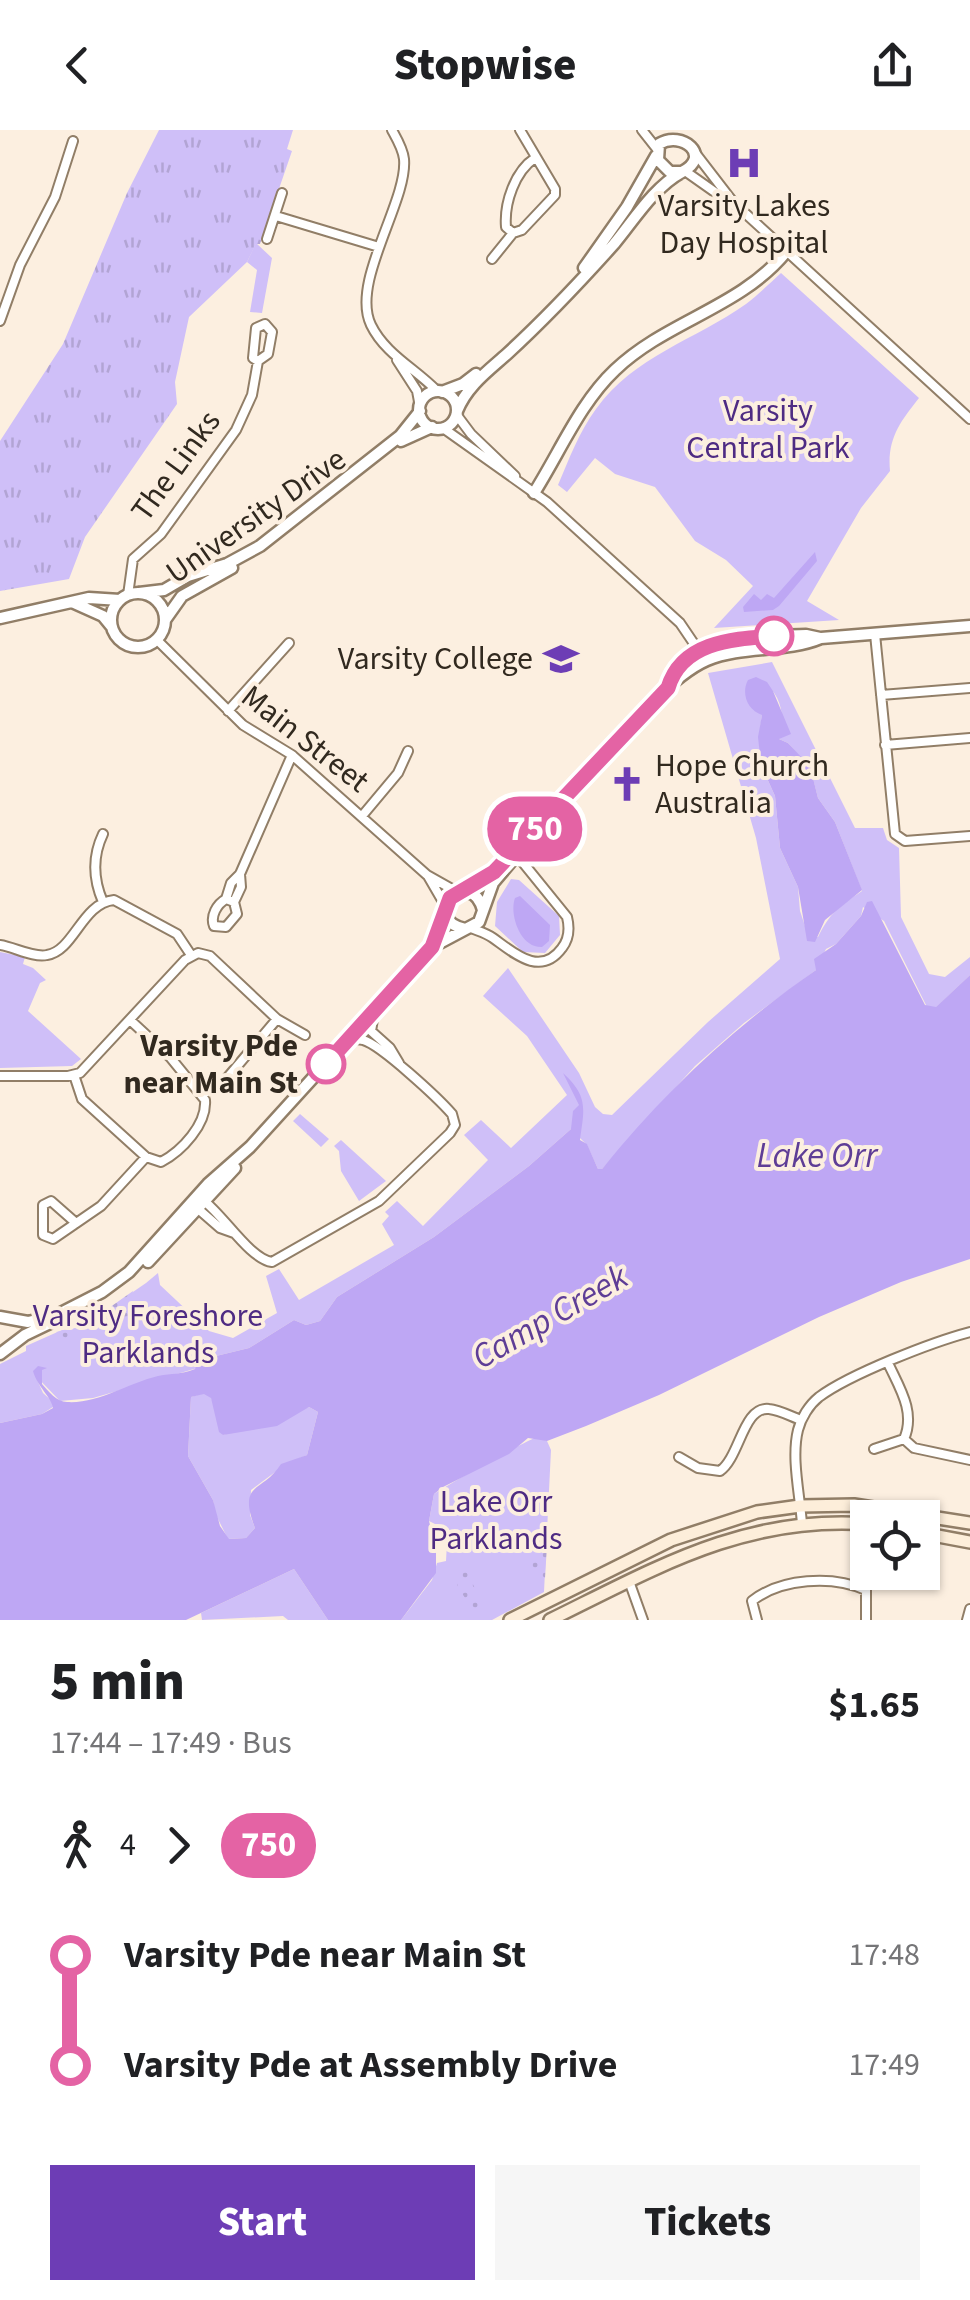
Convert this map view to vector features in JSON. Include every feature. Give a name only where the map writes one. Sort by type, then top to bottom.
[{"type":"main road","points":[[510,1620],[707,1526],[757,1512],[800,1506],[871,1506],[970,1523]]},
{"type":"main road","points":[[550,1620],[724,1540],[802,1524],[850,1524]]},
{"type":"main road","points":[[940,1536],[970,1542]]},
{"type":"main road","points":[[623,1564],[629,1581]]},
{"type":"street","points":[[392,130],[402,150],[403,174],[379,247],[366,313],[417,392],[423,421],[534,492],[680,624],[706,661]]},
{"type":"street","points":[[492,259],[513,233],[522,230],[555,196],[555,189],[520,130]]},
{"type":"street","points":[[642,130],[665,169],[683,172],[736,206],[970,419]]},
{"type":"street","points":[[420,409],[426,396],[472,378],[579,274],[627,207],[668,133],[683,134],[697,147],[736,206]]},
{"type":"street","points":[[0,320],[20,265],[55,197],[72,141]]},
{"type":"street","points":[[437,428],[452,423],[470,387],[552,311],[660,189],[693,164],[697,147]]},
{"type":"street","points":[[513,233],[506,226],[506,216],[521,170],[535,158]]},
{"type":"street","points":[[267,239],[282,193]]},
{"type":"street","points":[[276,216],[379,247]]},
{"type":"street","points":[[534,492],[587,402],[615,369],[654,341],[733,299],[786,252]]},
{"type":"street","name":"The Links","points":[[129,596],[132,559],[161,534],[236,430],[252,395],[258,361],[251,352],[255,329],[265,324],[272,331],[268,353],[258,361]]},
{"type":"street","points":[[395,356],[454,400],[470,434],[521,483]]},
{"type":"street","name":"University Drive","points":[[0,618],[89,598],[164,590],[188,576],[227,564],[260,546],[400,436],[420,409]]},
{"type":"street","name":"University Drive","points":[[164,620],[182,596],[258,554],[401,441],[437,428]]},
{"type":"street","points":[[73,602],[103,616],[116,635],[130,646],[156,640],[163,612],[154,598],[129,596],[112,612],[112,627]]},
{"type":"street","points":[[668,688],[671,676],[698,650],[715,643],[970,626]]},
{"type":"street","points":[[875,634],[895,834],[906,840],[970,836]]},
{"type":"street","points":[[432,947],[446,909],[461,892],[486,879],[668,688],[706,661],[822,638]]},
{"type":"street","name":"Main Street","points":[[156,640],[243,725],[292,755],[426,875]]},
{"type":"street","points":[[228,711],[289,643]]},
{"type":"street","points":[[881,695],[970,688]]},
{"type":"street","points":[[885,745],[970,738]]},
{"type":"street","points":[[362,816],[398,774],[408,751]]},
{"type":"street","points":[[230,900],[231,883],[240,874],[292,755]]},
{"type":"street","points":[[0,1354],[32,1331],[88,1306],[130,1278],[432,947],[468,929],[482,914],[486,897],[502,873],[551,814]]},
{"type":"street","points":[[103,834],[96,852],[95,878],[103,902]]},
{"type":"street","points":[[426,875],[450,922],[491,936],[522,960],[545,961],[560,951],[568,935],[568,918],[520,858],[523,851]]},
{"type":"street","points":[[502,873],[511,868],[534,878]]},
{"type":"street","points":[[426,875],[480,900],[491,936]]},
{"type":"street","points":[[0,945],[42,956],[53,954],[103,902],[121,903],[178,934],[191,955]]},
{"type":"street","points":[[0,1076],[74,1075],[86,1068],[191,955],[210,956],[277,1019],[305,1035]]},
{"type":"street","points":[[378,1005],[371,1019],[371,1031],[390,1048],[400,1065]]},
{"type":"street","points":[[202,1094],[222,1084],[277,1019]]},
{"type":"street","points":[[74,1075],[82,1099],[146,1158],[161,1162],[181,1146],[206,1113],[202,1094],[170,1056],[130,1020]]},
{"type":"street","points":[[201,1201],[226,1220],[263,1260],[276,1260],[375,1204],[452,1130],[454,1117],[400,1065],[363,1040],[351,1040],[340,1049]]},
{"type":"street","points":[[76,1223],[55,1202],[43,1205],[41,1230],[45,1238],[52,1239],[76,1223],[101,1206],[146,1158]]},
{"type":"street","points":[[2,1317],[37,1321],[74,1308],[117,1281],[201,1201]]},
{"type":"street","points":[[2,1317],[14,1328],[14,1344]]},
{"type":"street","points":[[802,1524],[796,1441],[801,1420],[820,1396],[888,1363],[970,1332]]},
{"type":"street","points":[[874,1449],[904,1439],[908,1429],[908,1409],[888,1363]]},
{"type":"street","points":[[678,1458],[698,1468],[720,1471],[730,1463],[756,1412],[770,1409],[801,1420]]},
{"type":"street","points":[[904,1439],[914,1448],[970,1460]]},
{"type":"street","points":[[629,1581],[643,1620]]},
{"type":"street","points":[[757,1620],[752,1601],[770,1588],[813,1582],[848,1583],[866,1590],[866,1620]]},
{"type":"street","points":[[967,1620],[970,1609]]},
{"type":"green space","points":[[159,130],[293,130],[287,149],[292,151],[260,244],[256,244],[247,262],[189,317],[175,382],[177,404],[85,537],[69,579],[0,591],[0,441],[63,344],[127,193]]},
{"type":"green space","points":[[256,243],[272,258],[262,313],[250,312],[257,270],[247,262]]},
{"type":"green space","name":"Varsity Central Park","points":[[781,273],[919,398],[896,431],[890,471],[861,508],[807,601],[839,620],[714,628],[753,586],[726,560],[695,541],[655,487],[615,474],[595,458],[567,492],[558,485],[584,427],[611,391],[647,362],[746,304]]},
{"type":"green space","points":[[772,662],[855,828],[883,828],[887,840],[899,848],[901,917],[929,974],[945,977],[970,957],[970,975],[930,1013],[884,921],[863,907],[861,916],[836,944],[826,949],[816,970],[744,1023],[695,1066],[602,1169],[598,1169],[587,1145],[571,1129],[529,1166],[434,1237],[337,1297],[320,1321],[306,1325],[294,1320],[249,1348],[216,1356],[208,1365],[93,1398],[60,1401],[35,1375],[53,1407],[42,1414],[0,1423],[0,1364],[26,1351],[26,1346],[62,1330],[82,1327],[158,1273],[160,1285],[209,1331],[233,1338],[277,1313],[266,1276],[279,1269],[299,1300],[394,1245],[382,1224],[389,1216],[385,1212],[397,1201],[423,1226],[488,1160],[464,1135],[481,1120],[511,1148],[567,1095],[527,1036],[483,996],[508,968],[579,1073],[595,1107],[612,1115],[780,959],[756,838],[708,673]],"holes":[[[756,678],[780,704],[779,739],[788,743],[810,767],[818,798],[835,822],[862,891],[835,911],[818,937],[808,935],[800,911],[798,887],[780,848],[775,796],[761,765],[762,715]]]},
{"type":"green space","points":[[511,879],[519,880],[559,916],[560,935],[545,953],[523,952],[495,926],[497,902]]},
{"type":"green space","points":[[0,952],[25,957],[23,964],[46,980],[40,983],[28,1011],[81,1059],[72,1066],[0,1068]]},
{"type":"green space","points":[[300,1114],[329,1139],[321,1147],[293,1121]]},
{"type":"green space","points":[[341,1140],[386,1181],[359,1201],[341,1171],[339,1151],[334,1146]]},
{"type":"green space","points":[[133,1291],[128,1316],[106,1319],[67,1339],[56,1332],[82,1327]]},
{"type":"green space","name":"Varsity Foreshore Parklands","points":[[204,1393],[211,1397],[223,1435],[309,1407],[318,1412],[307,1455],[286,1464],[251,1490],[250,1515],[255,1528],[246,1538],[228,1539],[213,1500],[188,1456],[191,1397]]},
{"type":"green space","name":"Lake Orr Parklands","points":[[538,1437],[547,1441],[551,1450],[544,1592],[492,1620],[401,1620],[432,1580],[437,1563],[446,1561],[443,1528],[429,1521],[434,1494]]},
{"type":"green space","points":[[529,1535],[538,1545],[547,1545],[545,1578],[532,1572]]},
{"type":"green space","points":[[294,1569],[328,1620],[288,1620],[283,1616],[202,1620],[201,1613]]},
{"type":"green space","points":[[466,1570],[482,1603],[476,1614],[457,1586],[458,1577]]},
{"type":"water","points":[[815,552],[817,561],[779,606],[744,612],[743,607],[754,594],[761,600],[767,594],[774,598]]},
{"type":"water","points":[[756,677],[767,682],[773,691],[791,734],[779,739],[810,766],[818,798],[835,822],[862,890],[825,920],[815,942],[807,941],[798,887],[780,848],[775,796],[761,765],[758,737],[762,715],[752,709],[745,695],[748,680]]},
{"type":"water","points":[[520,896],[550,925],[549,941],[542,947],[528,942],[518,929],[514,905],[515,898]]},
{"type":"water","name":"Lake Orr","points":[[872,901],[925,1005],[936,1007],[970,975],[970,1259],[901,1282],[819,1317],[586,1426],[547,1441],[528,1438],[509,1454],[443,1487],[434,1494],[429,1521],[436,1549],[436,1573],[401,1620],[328,1620],[294,1569],[186,1620],[0,1620],[0,1423],[53,1408],[33,1371],[38,1366],[47,1368],[42,1370],[42,1384],[53,1396],[63,1402],[79,1402],[147,1379],[195,1369],[199,1359],[208,1364],[216,1356],[249,1348],[294,1320],[306,1325],[320,1321],[337,1297],[434,1237],[529,1166],[571,1129],[573,1111],[579,1105],[563,1073],[577,1089],[583,1104],[580,1140],[587,1144],[598,1169],[602,1169],[650,1113],[702,1062],[816,970],[814,959],[836,944],[861,916],[867,902]],"holes":[[[204,1394],[211,1398],[223,1435],[277,1426],[309,1407],[318,1412],[307,1455],[281,1464],[254,1489],[249,1502],[255,1528],[246,1538],[229,1539],[188,1456],[191,1397]]]},
{"type":"bus line","name":"750","points":[[326,1064],[432,947],[450,898],[486,879],[551,814],[668,688],[671,676],[692,654],[715,643],[774,636]]},
{"type":"place","name":"Varsity Lakes Day Hospital","points":[[744,163]]},
{"type":"place","name":"Varsity College","points":[[561,659]]},
{"type":"place","name":"Hope Church Australia","points":[[627,784]]},
{"type":"place","name":"Varsity Pde near Main St","points":[[326,1064]]},
{"type":"water label","name":"Camp Creek","points":[[550,1317]]}]
